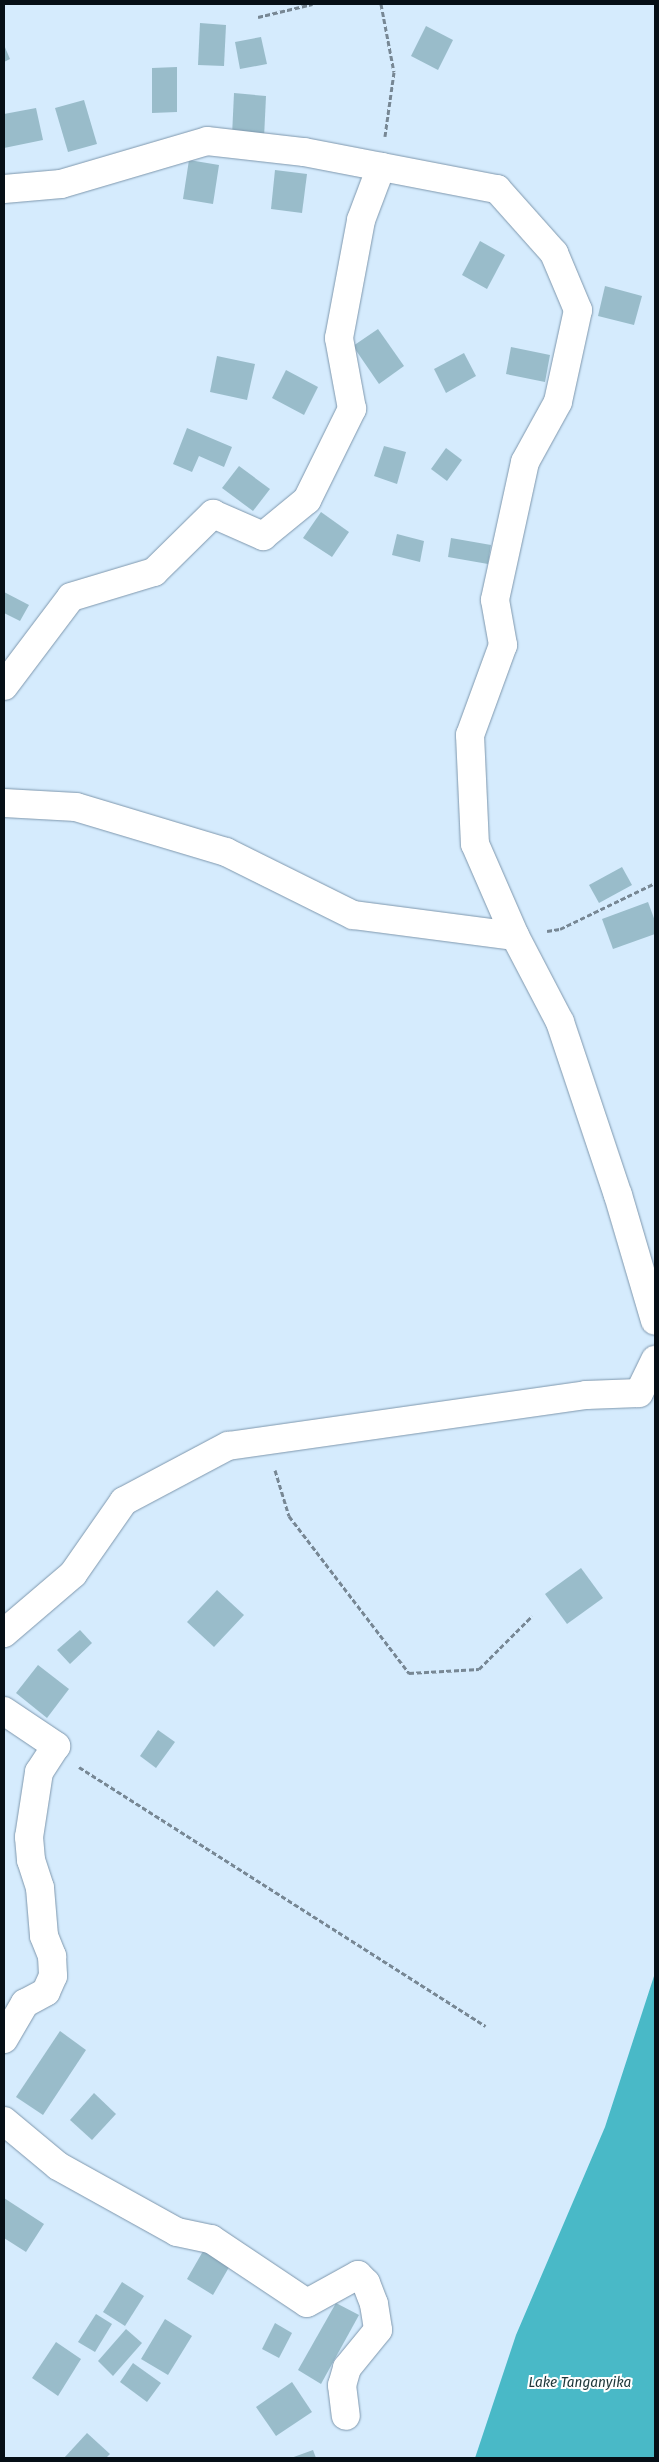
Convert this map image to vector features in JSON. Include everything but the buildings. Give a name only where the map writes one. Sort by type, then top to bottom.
[{"type":"street","points":[[4,189],[61,184],[207,141],[304,152],[497,189],[554,253],[578,310],[558,402],[525,462],[495,600],[503,645],[470,735],[475,844],[515,936],[560,1022],[618,1195],[655,1321]]},
{"type":"street","points":[[4,686],[71,597],[154,572],[213,514],[263,536],[307,500],[352,409],[339,338],[361,220],[381,166]]},
{"type":"street","points":[[4,802],[76,807],[226,852],[353,915],[515,936]]},
{"type":"street","points":[[4,1633],[73,1574],[124,1501],[228,1446],[586,1395],[639,1393],[655,1360]]},
{"type":"street","points":[[4,1710],[56,1746],[39,1772],[29,1837],[52,1976],[46,1992],[25,2003],[4,2039]]},
{"type":"street","points":[[4,2121],[58,2166],[177,2232],[211,2239],[307,2303],[358,2275],[366,2283],[374,2304],[378,2330],[347,2368],[342,2385],[346,2416]]},
{"type":"path","points":[[258,17],[312,4]]},
{"type":"path","points":[[381,4],[394,72],[381,166]]},
{"type":"path","points":[[515,936],[560,930],[655,883]]},
{"type":"path","points":[[266,1440],[288,1516],[409,1673],[479,1669],[532,1616]]},
{"type":"path","points":[[53,1751],[486,2026]]},
{"type":"water","name":"Lake Tanganyika","points":[[655,1973],[655,2458],[475,2458],[516,2335],[605,2127]]}]
